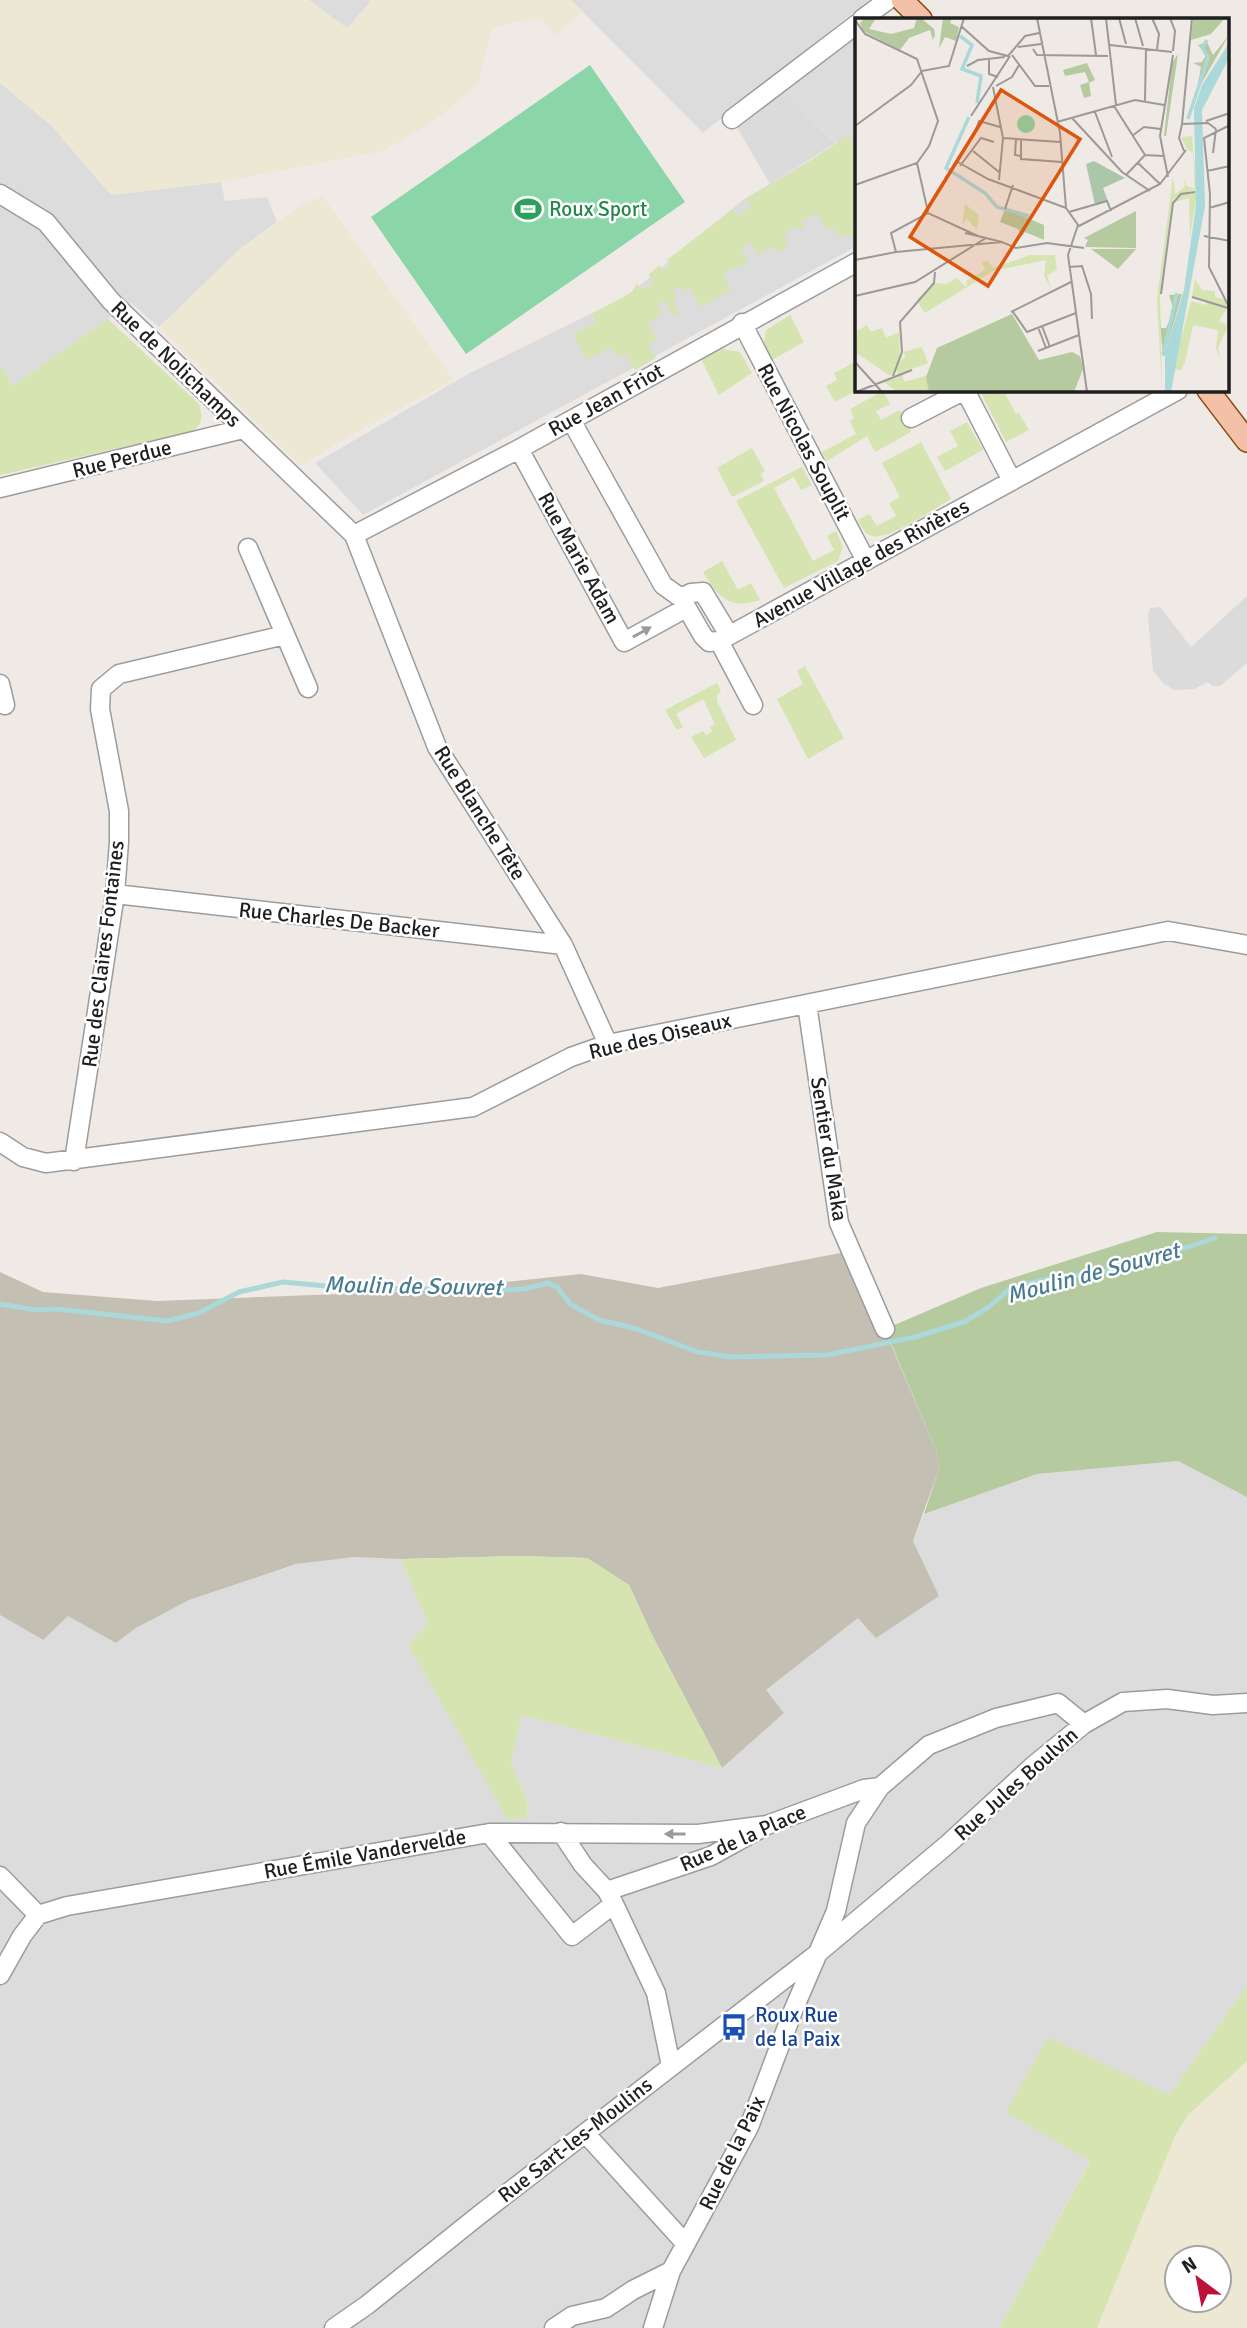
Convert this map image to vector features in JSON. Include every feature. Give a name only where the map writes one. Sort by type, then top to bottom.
[{"type":"main road","points":[[902,0],[920,18]]},
{"type":"main road","points":[[1210,392],[1247,441]]},
{"type":"street","points":[[863,18],[888,0]]},
{"type":"street","points":[[732,119],[855,26]]},
{"type":"street","name":"Rue de Nolichamps","points":[[0,194],[46,222],[111,301],[354,535]]},
{"type":"street","name":"Rue Jean Friot","points":[[354,535],[519,449],[742,323],[855,263]]},
{"type":"street","name":"Rue Nicolas Souplit","points":[[742,323],[866,561]]},
{"type":"street","points":[[911,418],[961,392]]},
{"type":"street","points":[[966,392],[1013,481]]},
{"type":"street","name":"Avenue Village des Rivières","points":[[719,639],[1174,392]]},
{"type":"street","points":[[571,420],[663,584],[684,603],[691,593],[703,592],[719,639],[753,705]]},
{"type":"street","name":"Rue Perdue","points":[[0,488],[243,429]]},
{"type":"street","name":"Rue Marie Adam","points":[[519,449],[624,642],[684,603]]},
{"type":"street","name":"Rue Blanche Tête","points":[[354,535],[437,747],[563,945],[608,1044]]},
{"type":"street","points":[[248,548],[308,688]]},
{"type":"street","name":"Rue des Claires Fontaines","points":[[74,1161],[115,894],[119,811],[100,709],[101,689],[119,674],[285,635]]},
{"type":"street","points":[[0,684],[5,705]]},
{"type":"street","name":"Rue Charles De Backer","points":[[115,894],[563,945]]},
{"type":"street","name":"Rue des Oiseaux","points":[[0,1142],[23,1157],[47,1163],[473,1107],[571,1057],[608,1044],[1168,930],[1247,945]]},
{"type":"street","name":"Sentier du Maka","points":[[807,1003],[839,1223],[885,1329]]},
{"type":"street","name":"Rue Jules Boulvin","points":[[818,1953],[948,1844],[1034,1765],[1084,1724],[1123,1702],[1167,1699],[1213,1704],[1247,1703]]},
{"type":"street","points":[[880,1787],[929,1745],[996,1718],[1058,1703],[1084,1724]]},
{"type":"street","name":"Rue de la Place","points":[[489,1833],[572,1936],[610,1897],[711,1856],[767,1825],[864,1789],[880,1787]]},
{"type":"street","name":"Rue de la Paix","points":[[655,2327],[671,2272],[749,2127],[836,1911],[856,1823],[880,1787]]},
{"type":"street","name":"Rue Émile Vandervelde","points":[[38,1914],[67,1906],[489,1833],[698,1834],[767,1825]]},
{"type":"street","points":[[561,1832],[583,1865],[610,1897],[656,1993],[671,2066]]},
{"type":"street","points":[[0,1876],[38,1914],[0,1975]]},
{"type":"street","name":"Rue Sart-les-Moulins","points":[[334,2328],[818,1953]]},
{"type":"street","points":[[585,2133],[685,2243]]},
{"type":"street","points":[[554,2328],[572,2316],[606,2308],[633,2290],[671,2272]]},
{"type":"shaded area","points":[[0,0],[309,0],[347,28],[372,0],[571,0],[583,12],[556,35],[540,18],[496,26],[491,32],[478,84],[434,121],[383,151],[221,182],[111,195],[51,125],[0,83]]},
{"type":"shaded area","points":[[309,0],[372,0],[347,29]]},
{"type":"shaded area","points":[[571,0],[869,0],[703,133]]},
{"type":"shaded area","points":[[855,36],[855,247],[363,515],[315,463],[468,374],[627,296],[744,199],[838,144],[781,92]]},
{"type":"shaded area","points":[[0,83],[51,125],[111,195],[221,182],[225,201],[267,197],[277,222],[241,248],[159,327],[131,303],[13,386],[0,365]]},
{"type":"shaded area","points":[[781,92],[836,143],[770,184],[732,119]]},
{"type":"shaded area","points":[[323,196],[454,380],[347,437],[301,466],[159,327],[241,248],[299,207]]},
{"type":"shaded area","points":[[1247,596],[1247,663],[1220,686],[1207,682],[1194,689],[1175,690],[1164,684],[1153,671],[1148,617],[1150,608],[1160,607],[1191,647]]},
{"type":"shaded area","points":[[851,1251],[936,1450],[939,1469],[913,1541],[939,1596],[876,1638],[858,1618],[766,1690],[784,1713],[722,1768],[651,1633],[629,1585],[587,1558],[355,1557],[296,1564],[189,1600],[136,1628],[116,1643],[68,1616],[43,1640],[0,1615],[0,1272],[43,1292],[157,1301],[420,1291],[581,1274],[658,1288]]},
{"type":"shaded area","points":[[1178,1461],[1247,1497],[1247,1986],[1169,2095],[1048,2038],[1090,2160],[999,2328],[0,2328],[0,1615],[42,1640],[68,1615],[116,1643],[136,1628],[189,1600],[296,1564],[355,1557],[401,1559],[428,1624],[408,1644],[509,1820],[528,1816],[527,1800],[511,1762],[522,1715],[722,1768],[784,1713],[765,1691],[859,1617],[939,1596],[913,1541],[924,1514],[1037,1474]]},
{"type":"shaded area","points":[[1247,2061],[1247,2328],[1097,2328],[1175,2136],[1187,2116]]},
{"type":"green space","name":"Roux Sport","points":[[590,65],[685,202],[466,354],[371,217]]},
{"type":"green space","points":[[849,135],[855,147],[855,220],[850,223],[855,235],[851,237],[848,233],[841,238],[834,227],[828,230],[817,213],[802,221],[805,227],[800,230],[797,227],[787,230],[787,246],[778,253],[773,246],[758,255],[750,242],[741,249],[748,263],[723,275],[731,290],[700,307],[691,288],[685,291],[680,286],[673,291],[677,299],[673,302],[679,313],[674,316],[664,301],[657,304],[662,314],[648,323],[657,339],[648,345],[656,358],[635,370],[625,354],[617,357],[611,347],[587,360],[573,335],[596,322],[592,314],[632,292],[637,283],[641,290],[653,283],[649,274],[660,265],[663,271],[670,267],[667,260],[733,209],[737,216],[751,207],[747,198]]},
{"type":"green space","points":[[790,315],[804,342],[772,360],[764,342],[766,330]]},
{"type":"green space","points":[[108,319],[199,404],[200,424],[190,432],[0,475],[0,365],[13,386]]},
{"type":"green space","points":[[722,349],[740,352],[752,373],[719,395],[701,359]]},
{"type":"green space","points":[[855,362],[855,391],[835,402],[826,386],[837,380],[834,373]]},
{"type":"green space","points":[[884,392],[890,404],[876,411],[881,420],[900,410],[911,432],[875,452],[867,436],[827,461],[822,452],[856,434],[850,421],[854,418],[850,409]]},
{"type":"green space","points":[[981,392],[1004,392],[1029,430],[1006,442]]},
{"type":"green space","points":[[967,422],[983,450],[945,471],[937,457],[958,446],[950,431]]},
{"type":"green space","points":[[921,442],[951,499],[900,529],[879,536],[869,535],[858,520],[869,514],[877,526],[896,516],[889,503],[900,497],[882,463]]},
{"type":"green space","points":[[752,448],[765,471],[761,474],[764,481],[732,497],[717,468]]},
{"type":"green space","points":[[802,467],[812,485],[801,490],[794,477],[774,488],[813,561],[834,550],[827,536],[836,531],[843,547],[838,561],[784,588],[736,501]]},
{"type":"green space","points":[[722,561],[738,590],[751,583],[760,600],[749,603],[732,602],[719,594],[703,572]]},
{"type":"green space","points":[[805,666],[844,738],[808,759],[777,699],[803,684],[797,671]]},
{"type":"green space","points":[[717,683],[721,692],[717,695],[717,701],[736,740],[704,758],[691,737],[703,731],[706,735],[712,732],[710,727],[715,724],[703,699],[676,714],[683,727],[677,730],[665,710]]},
{"type":"green space","points":[[1157,1232],[1247,1234],[1247,1497],[1178,1461],[1037,1474],[924,1514],[939,1469],[936,1450],[885,1329],[981,1288]]},
{"type":"green space","points":[[517,1556],[587,1558],[629,1585],[651,1633],[722,1768],[522,1715],[511,1762],[527,1800],[528,1817],[508,1820],[408,1644],[428,1624],[401,1559]]},
{"type":"green space","points":[[1247,1986],[1247,2061],[1187,2116],[1175,2136],[1097,2328],[999,2328],[1090,2161],[1006,2112],[1048,2037],[1169,2095]]},
{"type":"waterway","name":"Moulin de Souvret","points":[[0,1304],[36,1310],[57,1309],[167,1321],[199,1313],[239,1292],[283,1282],[347,1288],[504,1290],[524,1289],[548,1283],[557,1287],[570,1304],[599,1320],[634,1328],[698,1352],[732,1357],[827,1355],[915,1337],[964,1322],[989,1307],[1008,1290],[1042,1280],[1122,1269],[1215,1238]]},
{"type":"place","name":"Roux Sport","points":[[528,209]]},
{"type":"place","name":"Roux Rue de la Paix","points":[[734,2027]]}]
